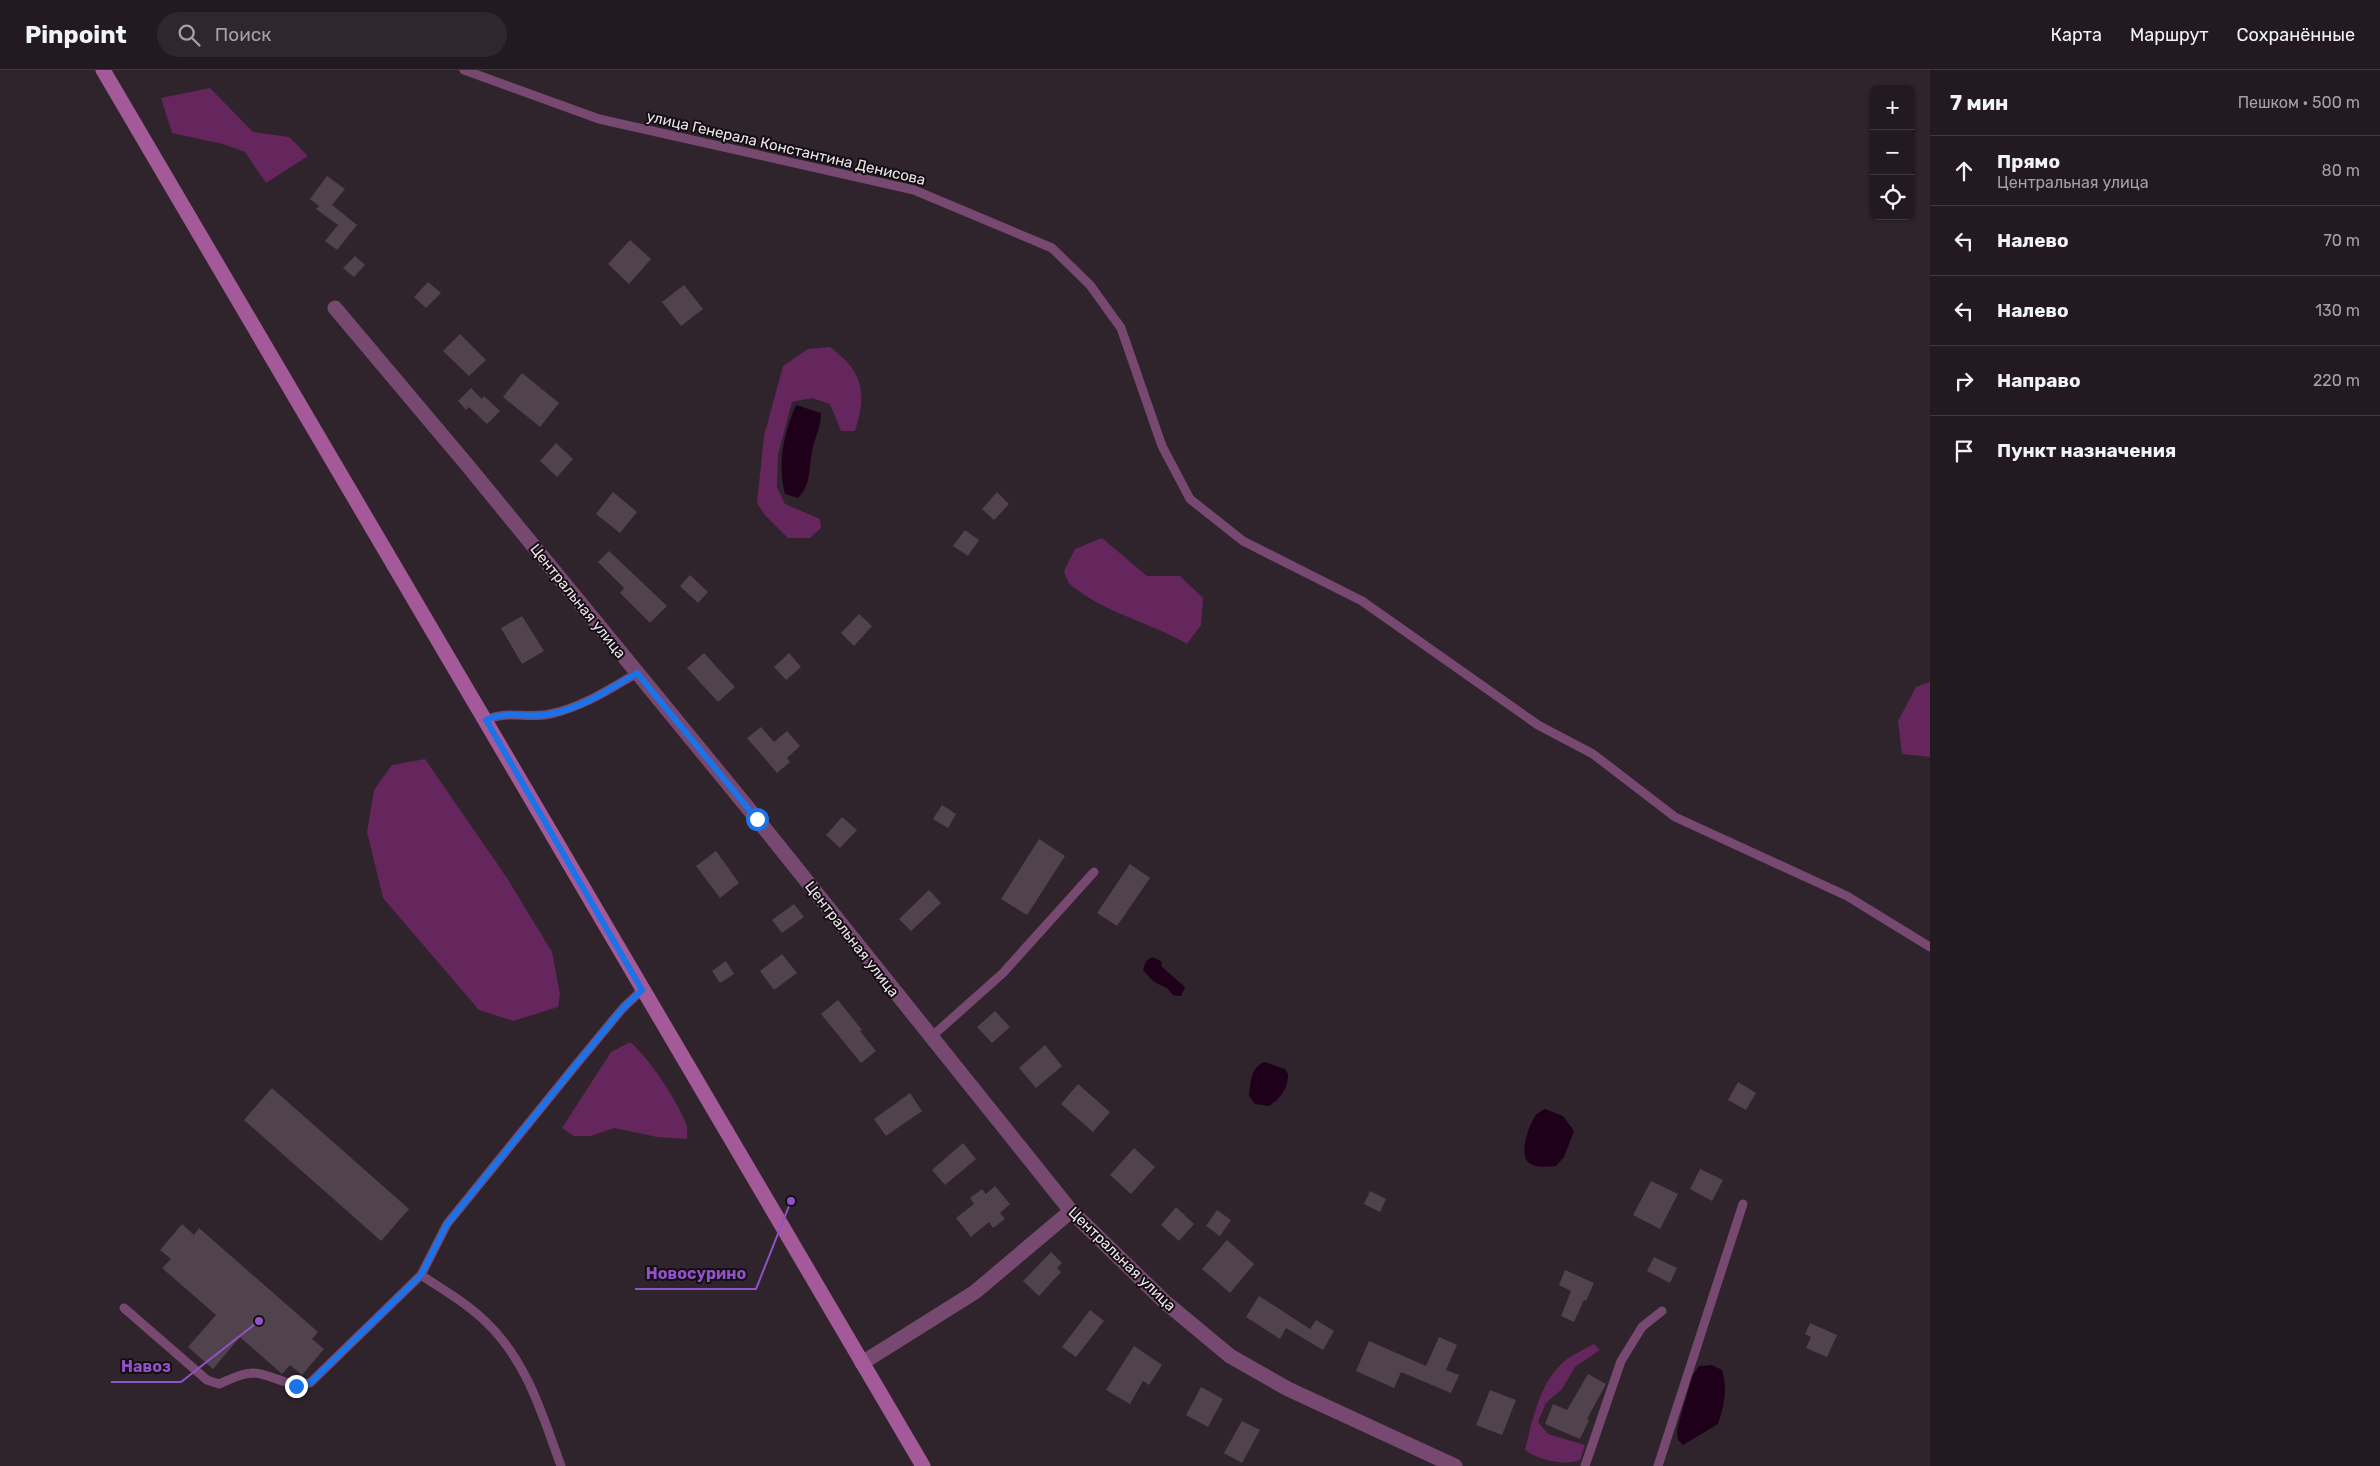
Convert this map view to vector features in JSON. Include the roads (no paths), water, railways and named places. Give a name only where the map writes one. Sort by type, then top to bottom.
[{"type":"main road","points":[[103,70],[923,1466]]},
{"type":"street","name":"Центральная улица","points":[[335,308],[468,466],[763,827],[1071,1212],[1165,1302],[1230,1356],[1288,1389],[1455,1466]]},
{"type":"street","points":[[862,1363],[975,1292],[1071,1212]]},
{"type":"lane","name":"улица Генерала Константина Денисова","points":[[464,70],[599,119],[914,190],[1052,248],[1090,285],[1121,328],[1162,446],[1190,499],[1242,541],[1362,601],[1538,725],[1593,754],[1675,817],[1847,896],[1930,947]]},
{"type":"lane","points":[[486,720],[498,714],[549,715],[592,699],[637,673]]},
{"type":"lane","points":[[930,1038],[1003,973],[1094,872]]},
{"type":"lane","points":[[124,1308],[207,1380],[219,1384],[252,1373],[296,1386],[310,1383],[421,1275],[447,1224],[623,1008],[642,990]]},
{"type":"lane","points":[[1658,1466],[1743,1204]]},
{"type":"lane","points":[[421,1275],[470,1308],[500,1336],[520,1363],[531,1384],[561,1466]]},
{"type":"lane","points":[[1585,1466],[1621,1361],[1642,1327],[1662,1311]]},
{"type":"place","name":"Новосурино","points":[[791,1201]]},
{"type":"place","name":"Навоз","points":[[259,1321]]}]
